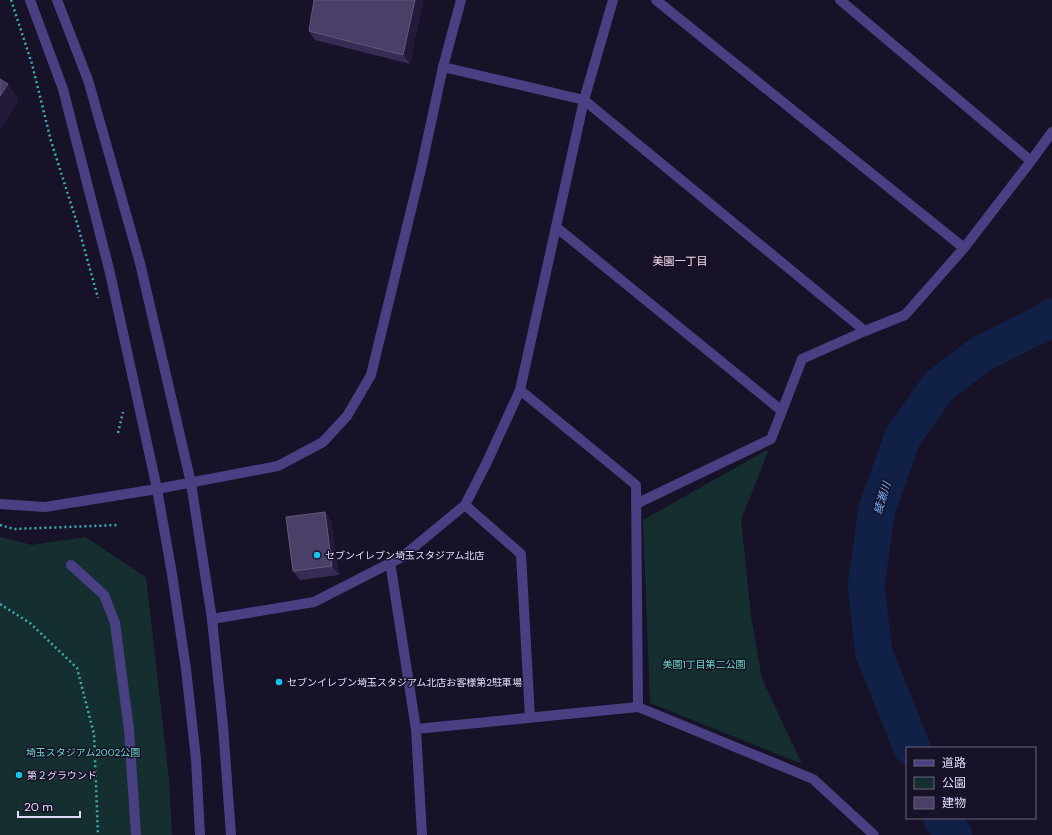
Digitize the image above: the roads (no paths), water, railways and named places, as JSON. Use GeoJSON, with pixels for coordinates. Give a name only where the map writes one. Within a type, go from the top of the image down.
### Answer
{"type":"FeatureCollection","features":[{"type":"Feature","properties":{"kind":"street"},"geometry":{"type":"LineString","coordinates":[[30,0],[65,97],[110,273],[157,489],[172,574],[186,668],[196,758],[200,835]]}},
{"type":"Feature","properties":{"kind":"street"},"geometry":{"type":"LineString","coordinates":[[57,0],[88,80],[138,255],[191,483],[212,619],[223,726],[231,835]]}},
{"type":"Feature","properties":{"kind":"street"},"geometry":{"type":"LineString","coordinates":[[0,504],[45,507],[157,489],[278,466],[323,442],[347,416],[371,376],[421,169],[443,67],[461,0]]}},
{"type":"Feature","properties":{"kind":"street"},"geometry":{"type":"LineString","coordinates":[[212,619],[314,602],[402,557],[465,504],[488,462],[520,390],[584,100],[613,0]]}},
{"type":"Feature","properties":{"kind":"street"},"geometry":{"type":"LineString","coordinates":[[656,0],[964,248]]}},
{"type":"Feature","properties":{"kind":"street"},"geometry":{"type":"LineString","coordinates":[[840,0],[1031,161]]}},
{"type":"Feature","properties":{"kind":"street"},"geometry":{"type":"LineString","coordinates":[[443,67],[584,100],[864,331]]}},
{"type":"Feature","properties":{"kind":"street"},"geometry":{"type":"LineString","coordinates":[[636,504],[771,439],[802,358],[905,315],[964,248],[1052,132]]}},
{"type":"Feature","properties":{"kind":"street"},"geometry":{"type":"LineString","coordinates":[[556,227],[782,411]]}},
{"type":"Feature","properties":{"kind":"street"},"geometry":{"type":"LineString","coordinates":[[520,390],[636,485],[638,707]]}},
{"type":"Feature","properties":{"kind":"street"},"geometry":{"type":"LineString","coordinates":[[465,504],[521,554],[530,718]]}},
{"type":"Feature","properties":{"kind":"street"},"geometry":{"type":"LineString","coordinates":[[390,562],[416,729],[422,835]]}},
{"type":"Feature","properties":{"kind":"street"},"geometry":{"type":"LineString","coordinates":[[71,565],[104,595],[115,623],[129,730],[136,835]]}},
{"type":"Feature","properties":{"kind":"street"},"geometry":{"type":"LineString","coordinates":[[416,729],[638,707],[813,779],[874,835]]}},
{"type":"Feature","properties":{"kind":"waterway","name":"綾瀬川"},"geometry":{"type":"LineString","coordinates":[[912,747],[874,653],[866,586],[877,509],[903,436],[939,386],[981,354],[1052,317]]}},
{"type":"Feature","properties":{"kind":"waterway","name":"綾瀬川"},"geometry":{"type":"LineString","coordinates":[[943,819],[954,835]]}},
{"type":"Feature","properties":{"kind":"place","name":"セブンイレブン埼玉スタジアム北店"},"geometry":{"type":"Point","coordinates":[317,555]}},
{"type":"Feature","properties":{"kind":"place","name":"セブンイレブン埼玉スタジアム北店お客様第2駐車場"},"geometry":{"type":"Point","coordinates":[279,682]}},
{"type":"Feature","properties":{"kind":"place","name":"第２グラウンド"},"geometry":{"type":"Point","coordinates":[19,775]}},
{"type":"Feature","properties":{"kind":"district","name":"美園一丁目"},"geometry":{"type":"Point","coordinates":[680,261]}},
{"type":"Feature","properties":{"kind":"park label","name":"美園1丁目第二公園"},"geometry":{"type":"Point","coordinates":[704,664]}},
{"type":"Feature","properties":{"kind":"park label","name":"埼玉スタジアム2002公園"},"geometry":{"type":"Point","coordinates":[83,752]}}]}
